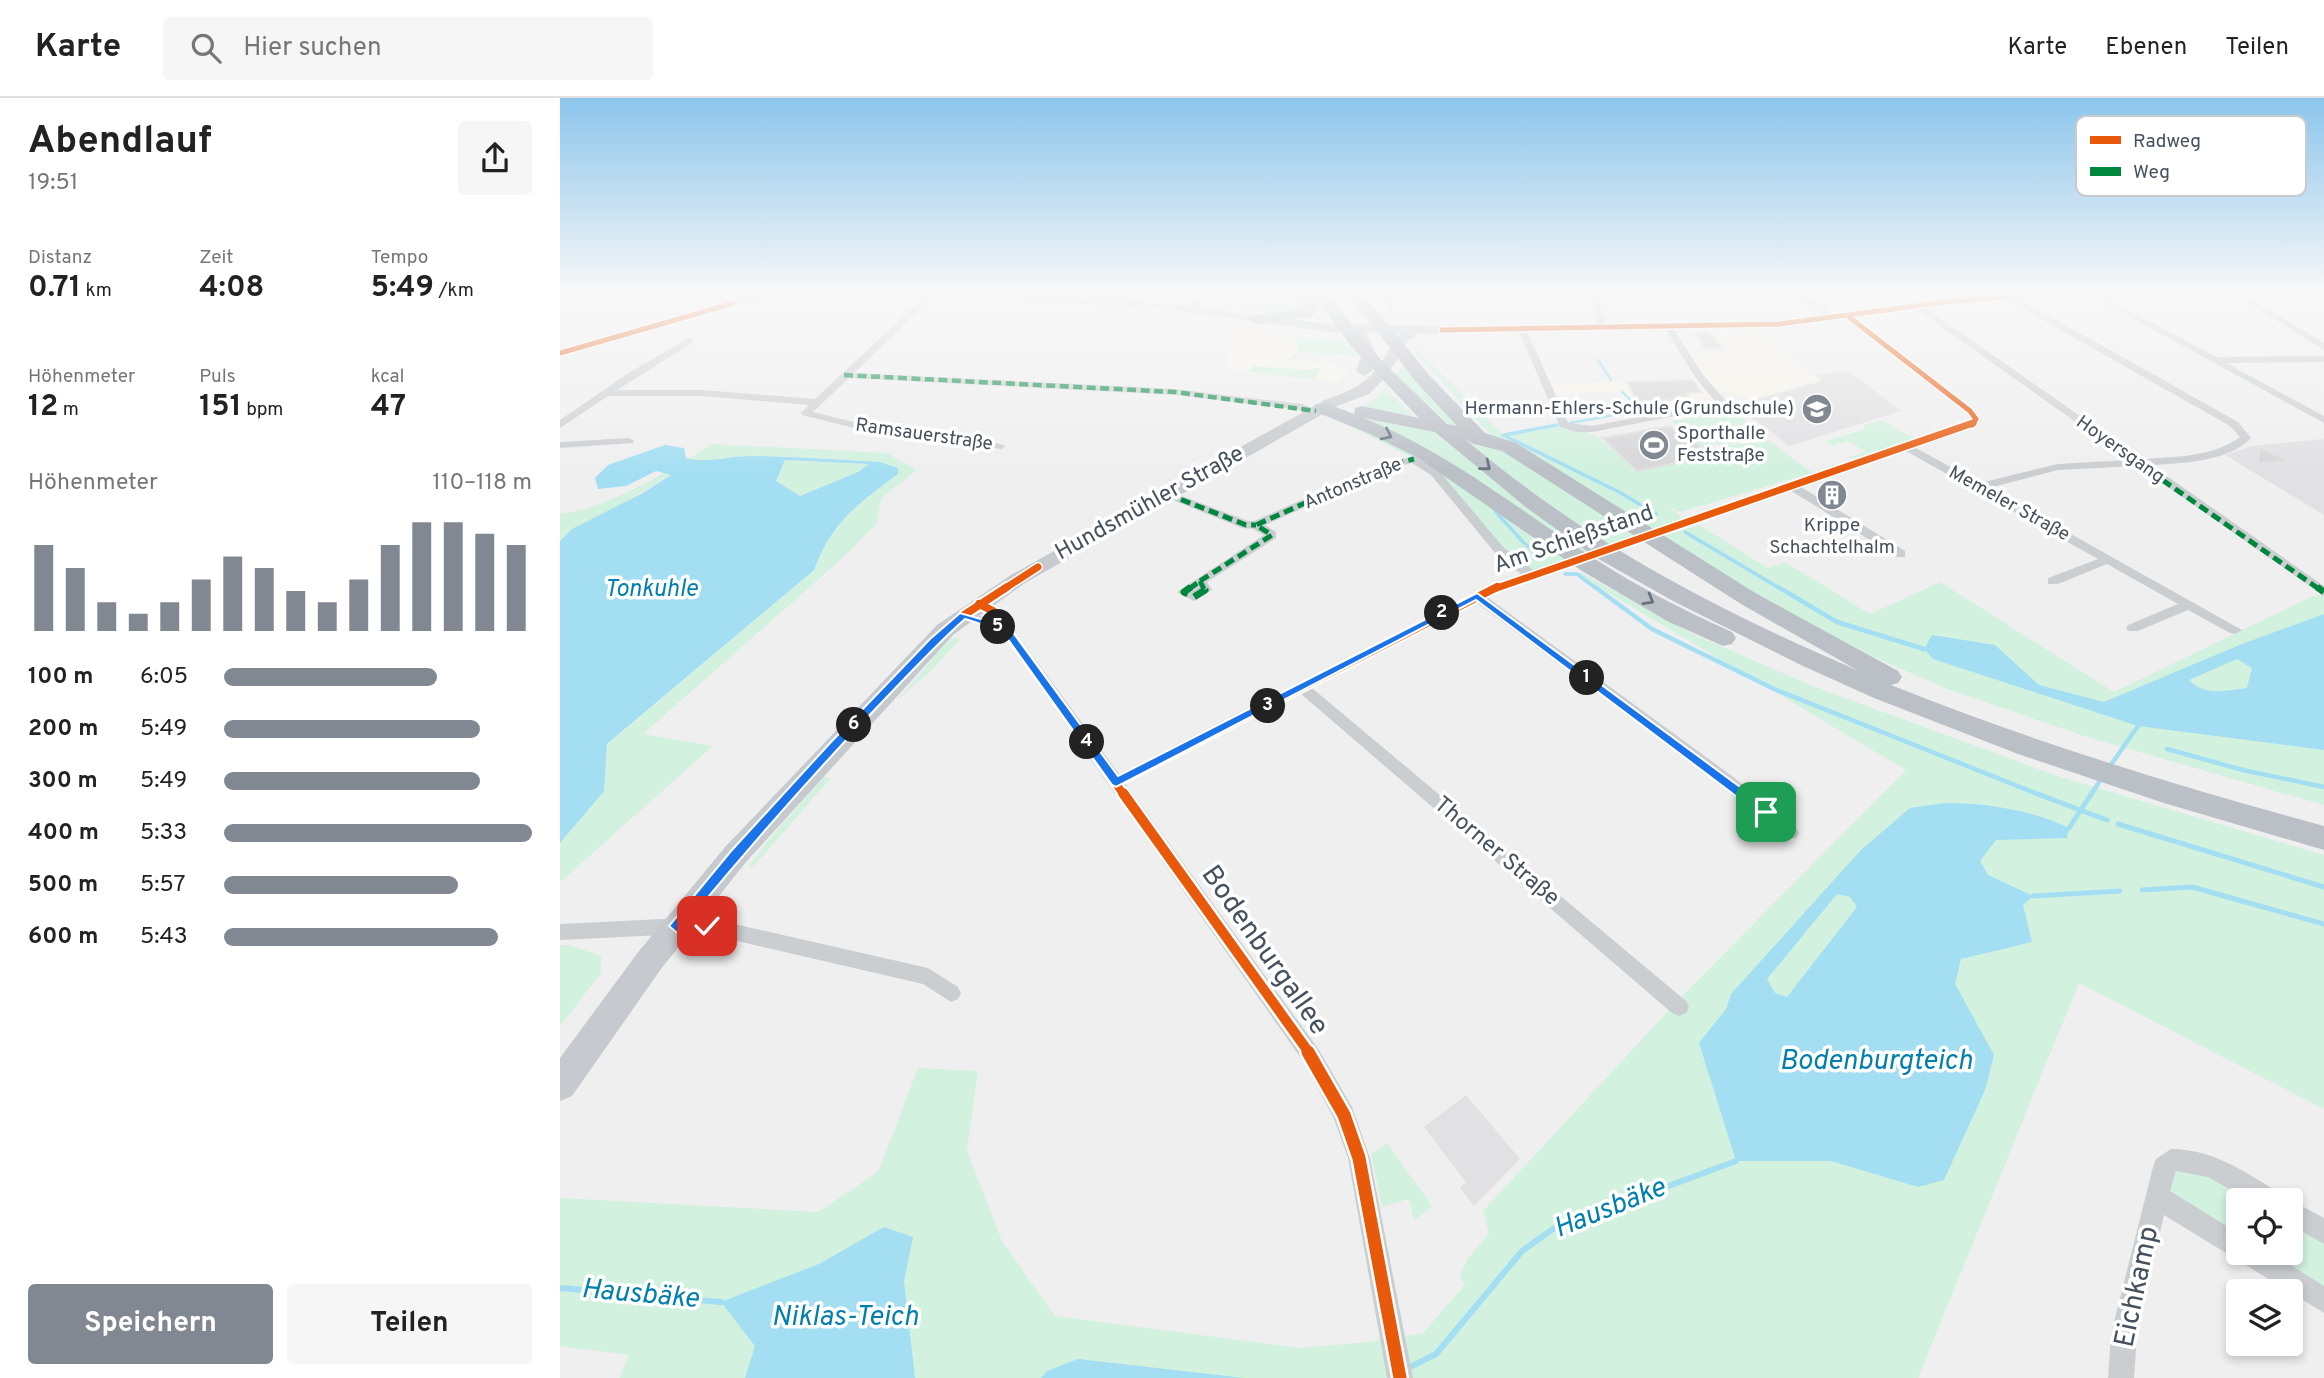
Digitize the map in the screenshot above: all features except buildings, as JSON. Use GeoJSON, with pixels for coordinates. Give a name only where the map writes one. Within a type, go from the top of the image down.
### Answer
{"type":"FeatureCollection","features":[{"type":"Feature","properties":{"kind":"highway"},"geometry":{"type":"LineString","coordinates":[[1367,354],[1419,408],[1517,491],[1583,540],[1624,556],[1891,679],[2081,758]]}},
{"type":"Feature","properties":{"kind":"highway"},"geometry":{"type":"LineString","coordinates":[[1403,354],[1423,379],[1490,448],[1624,556],[1691,601],[1879,691],[2008,741]]}},
{"type":"Feature","properties":{"kind":"highway"},"geometry":{"type":"LineString","coordinates":[[1363,391],[1369,404],[1408,421]]}},
{"type":"Feature","properties":{"kind":"highway"},"geometry":{"type":"LineString","coordinates":[[1318,407],[1348,409],[1471,434],[1509,447],[1749,599],[1891,679]]}},
{"type":"Feature","properties":{"kind":"highway"},"geometry":{"type":"LineString","coordinates":[[1318,407],[1377,430],[1425,454],[1590,566],[1676,616],[1763,657],[1939,725],[2081,758],[2324,838]]}},
{"type":"Feature","properties":{"kind":"highway"},"geometry":{"type":"LineString","coordinates":[[2134,775],[2324,820]]}},
{"type":"Feature","properties":{"kind":"main road","name":"Hundsmühler Straße"},"geometry":{"type":"LineString","coordinates":[[560,1085],[676,926],[736,854],[910,666],[972,610],[1018,579],[1353,385],[1367,365],[1367,354]]}},
{"type":"Feature","properties":{"kind":"main road"},"geometry":{"type":"LineString","coordinates":[[1386,354],[1389,360]]}},
{"type":"Feature","properties":{"kind":"main road","name":"Hundsmühler Straße"},"geometry":{"type":"LineString","coordinates":[[1318,407],[1363,391],[1381,374],[1393,354]]}},
{"type":"Feature","properties":{"kind":"street"},"geometry":{"type":"LineString","coordinates":[[560,425],[668,354]]}},
{"type":"Feature","properties":{"kind":"street"},"geometry":{"type":"LineString","coordinates":[[605,393],[702,393],[815,402],[867,354]]}},
{"type":"Feature","properties":{"kind":"street"},"geometry":{"type":"LineString","coordinates":[[1533,354],[1564,425],[1588,430],[1723,404],[1700,378],[1685,354]]}},
{"type":"Feature","properties":{"kind":"street","name":"Am Schießstand"},"geometry":{"type":"LineString","coordinates":[[1116,782],[1477,596],[1530,574],[1910,449],[1972,425],[1976,419],[1970,411],[1892,354]]}},
{"type":"Feature","properties":{"kind":"street","name":"Hoyersgang"},"geometry":{"type":"LineString","coordinates":[[1985,354],[2324,592]]}},
{"type":"Feature","properties":{"kind":"street"},"geometry":{"type":"LineString","coordinates":[[1980,487],[2043,470],[2138,463],[2218,453],[2236,447],[2246,438],[2234,424],[2109,354]]}},
{"type":"Feature","properties":{"kind":"street"},"geometry":{"type":"LineString","coordinates":[[2202,354],[2324,420]]}},
{"type":"Feature","properties":{"kind":"street"},"geometry":{"type":"LineString","coordinates":[[2214,360],[2324,359]]}},
{"type":"Feature","properties":{"kind":"street"},"geometry":{"type":"LineString","coordinates":[[844,375],[1172,392],[1318,407]]}},
{"type":"Feature","properties":{"kind":"street","name":"Ramsauerstraße"},"geometry":{"type":"LineString","coordinates":[[815,402],[806,413],[874,430],[979,439],[981,443],[1002,446]]}},
{"type":"Feature","properties":{"kind":"street"},"geometry":{"type":"LineString","coordinates":[[560,444],[623,443]]}},
{"type":"Feature","properties":{"kind":"street","name":"Memeler Straße"},"geometry":{"type":"LineString","coordinates":[[1910,449],[2235,631]]}},
{"type":"Feature","properties":{"kind":"street","name":"Antonstraße"},"geometry":{"type":"LineString","coordinates":[[1256,525],[1390,465],[1414,459],[1435,473],[1500,551],[1530,574]]}},
{"type":"Feature","properties":{"kind":"street"},"geometry":{"type":"LineString","coordinates":[[1793,487],[1901,554]]}},
{"type":"Feature","properties":{"kind":"street"},"geometry":{"type":"LineString","coordinates":[[1167,494],[1246,525],[1256,525],[1272,535],[1200,581]]}},
{"type":"Feature","properties":{"kind":"street","name":"Memeler Straße"},"geometry":{"type":"LineString","coordinates":[[2053,581],[2109,559]]}},
{"type":"Feature","properties":{"kind":"street"},"geometry":{"type":"LineString","coordinates":[[1477,596],[1726,780],[1790,833]]}},
{"type":"Feature","properties":{"kind":"street"},"geometry":{"type":"LineString","coordinates":[[2133,628],[2188,604]]}},
{"type":"Feature","properties":{"kind":"street","name":"Bodenburgallee"},"geometry":{"type":"LineString","coordinates":[[972,610],[1006,629],[1312,1057],[1343,1115],[1362,1170],[1400,1378]]}},
{"type":"Feature","properties":{"kind":"street","name":"Thorner Straße"},"geometry":{"type":"LineString","coordinates":[[1303,688],[1679,1007]]}},
{"type":"Feature","properties":{"kind":"street"},"geometry":{"type":"LineString","coordinates":[[560,932],[707,926],[928,977],[951,993]]}},
{"type":"Feature","properties":{"kind":"street","name":"Eichkamp"},"geometry":{"type":"LineString","coordinates":[[2121,1378],[2124,1334],[2164,1167],[2171,1160],[2186,1159],[2208,1164],[2249,1188]]}},
{"type":"Feature","properties":{"kind":"street","name":"Eichkamp"},"geometry":{"type":"LineString","coordinates":[[2158,1197],[2226,1240]]}},
{"type":"Feature","properties":{"kind":"street"},"geometry":{"type":"LineString","coordinates":[[2303,1219],[2324,1232]]}},
{"type":"Feature","properties":{"kind":"street"},"geometry":{"type":"LineString","coordinates":[[2267,1265],[2324,1300]]}},
{"type":"Feature","properties":{"kind":"shaded area"},"geometry":{"type":"Polygon","coordinates":[[[1227,354],[1296,354],[1292,361],[1352,366],[1339,383],[1224,369],[1229,363],[1227,354]]]}},
{"type":"Feature","properties":{"kind":"shaded area"},"geometry":{"type":"Polygon","coordinates":[[[1787,354],[1809,375],[1815,374],[1821,380],[1746,401],[1737,395],[1709,388],[1716,398],[1637,411],[1618,392],[1551,395],[1546,384],[1699,378],[1683,355],[1787,354]]]}},
{"type":"Feature","properties":{"kind":"shaded area","name":"Hermann-Ehlers-Schule (Grundschule)"},"geometry":{"type":"Polygon","coordinates":[[[1849,371],[1901,411],[1789,446],[1732,406],[1822,381],[1815,375],[1849,371]]]}},
{"type":"Feature","properties":{"kind":"shaded area"},"geometry":{"type":"Polygon","coordinates":[[[2324,439],[2324,515],[2225,455],[2252,446],[2324,439]]]}},
{"type":"Feature","properties":{"kind":"shaded area"},"geometry":{"type":"Polygon","coordinates":[[[1466,1095],[1520,1159],[1474,1206],[1460,1188],[1466,1182],[1424,1127],[1466,1095]]]}},
{"type":"Feature","properties":{"kind":"green space"},"geometry":{"type":"Polygon","coordinates":[[[1297,354],[1292,361],[1288,361],[1290,363],[1284,362],[1297,354]]]}},
{"type":"Feature","properties":{"kind":"green space"},"geometry":{"type":"Polygon","coordinates":[[[1323,354],[1355,354],[1356,356],[1323,354]]]}},
{"type":"Feature","properties":{"kind":"green space"},"geometry":{"type":"Polygon","coordinates":[[[1416,354],[1422,354],[1503,435],[1547,428],[1577,428],[1603,441],[1637,471],[1727,453],[1722,446],[1770,441],[1812,473],[1680,512],[1669,507],[1685,521],[1530,574],[1500,551],[1426,465],[1338,420],[1373,401],[1385,388],[1415,418],[1449,424],[1395,375],[1402,366],[1457,426],[1492,436],[1416,354]]]}},
{"type":"Feature","properties":{"kind":"green space"},"geometry":{"type":"Polygon","coordinates":[[[1253,366],[1306,370],[1327,367],[1321,368],[1315,380],[1248,372],[1253,366]]]}},
{"type":"Feature","properties":{"kind":"green space"},"geometry":{"type":"Polygon","coordinates":[[[1729,410],[1754,426],[1767,439],[1721,445],[1714,443],[1707,451],[1672,421],[1729,410]]]}},
{"type":"Feature","properties":{"kind":"green space"},"geometry":{"type":"Polygon","coordinates":[[[1881,420],[1915,439],[1852,459],[1849,458],[1866,451],[1848,441],[1832,446],[1825,441],[1865,429],[1864,425],[1881,420]]]}},
{"type":"Feature","properties":{"kind":"green space"},"geometry":{"type":"Polygon","coordinates":[[[712,444],[887,453],[916,470],[881,499],[876,524],[848,553],[643,734],[713,746],[560,882],[560,843],[604,791],[607,745],[814,570],[838,526],[859,505],[898,474],[898,468],[880,462],[764,456],[688,459],[712,444]]]}},
{"type":"Feature","properties":{"kind":"green space"},"geometry":{"type":"Polygon","coordinates":[[[784,460],[870,464],[858,472],[800,496],[776,481],[784,460]]]}},
{"type":"Feature","properties":{"kind":"green space"},"geometry":{"type":"Polygon","coordinates":[[[664,473],[672,474],[560,541],[560,513],[599,504],[664,473]]]}},
{"type":"Feature","properties":{"kind":"green space"},"geometry":{"type":"Polygon","coordinates":[[[1699,525],[1768,568],[1785,562],[1870,614],[1940,582],[2114,692],[2313,596],[2324,595],[2324,805],[2087,737],[1950,690],[1869,655],[1772,605],[1661,537],[1699,525]]]}},
{"type":"Feature","properties":{"kind":"green space"},"geometry":{"type":"Polygon","coordinates":[[[1582,573],[1693,634],[1810,685],[2060,777],[2324,855],[2324,1109],[2079,983],[1918,1378],[619,1378],[629,1355],[560,1346],[560,1198],[818,1212],[878,1172],[918,1068],[978,1071],[967,1150],[1002,1241],[1055,1316],[1300,1348],[1422,1334],[1465,1285],[1460,1276],[1468,1258],[1489,1234],[1483,1211],[1683,995],[1906,770],[1577,574],[1582,573]]]}},
{"type":"Feature","properties":{"kind":"green space"},"geometry":{"type":"Polygon","coordinates":[[[951,638],[960,639],[931,671],[896,701],[932,657],[951,638]]]}},
{"type":"Feature","properties":{"kind":"green space"},"geometry":{"type":"Polygon","coordinates":[[[824,777],[831,778],[753,867],[749,866],[771,837],[824,777]]]}},
{"type":"Feature","properties":{"kind":"green space"},"geometry":{"type":"Polygon","coordinates":[[[560,945],[569,945],[601,956],[601,973],[560,1026],[560,945]]]}},
{"type":"Feature","properties":{"kind":"green space"},"geometry":{"type":"Polygon","coordinates":[[[1387,1143],[1432,1206],[1414,1220],[1409,1199],[1382,1207],[1371,1154],[1387,1143]]]}},
{"type":"Feature","properties":{"kind":"green space"},"geometry":{"type":"Polygon","coordinates":[[[2208,1164],[2249,1188],[2226,1188],[2226,1240],[2158,1197],[2164,1167],[2208,1164]]]}},
{"type":"Feature","properties":{"kind":"green space"},"geometry":{"type":"Polygon","coordinates":[[[2303,1219],[2324,1232],[2324,1300],[2303,1287],[2303,1279],[2290,1279],[2267,1265],[2303,1265],[2303,1219]]]}},
{"type":"Feature","properties":{"kind":"water","name":"Tonkuhle"},"geometry":{"type":"Polygon","coordinates":[[[665,445],[684,448],[686,458],[693,460],[766,456],[880,462],[898,468],[898,474],[859,505],[838,526],[814,570],[607,744],[604,791],[560,843],[560,541],[572,529],[641,494],[671,475],[656,471],[626,486],[598,489],[595,478],[608,465],[665,445]],[[785,460],[776,481],[800,496],[858,472],[869,464],[785,460]]]}},
{"type":"Feature","properties":{"kind":"water"},"geometry":{"type":"Polygon","coordinates":[[[2324,614],[2324,750],[2138,726],[1933,659],[1924,649],[1932,635],[1995,645],[2039,685],[2104,702],[2242,644],[2324,614]],[[2237,659],[2189,680],[2208,691],[2247,688],[2252,668],[2237,659]]]}},
{"type":"Feature","properties":{"kind":"water","name":"Bodenburgteich"},"geometry":{"type":"Polygon","coordinates":[[[1945,803],[1993,806],[2040,816],[2069,828],[2067,838],[1996,840],[1980,861],[1988,875],[2033,896],[2023,905],[2032,942],[1961,959],[1955,984],[1994,1055],[1985,1090],[1944,1180],[1918,1187],[1831,1161],[1736,1161],[1699,1043],[1726,1009],[1731,994],[1861,850],[1910,808],[1945,803]],[[1837,894],[1767,979],[1775,993],[1787,997],[1857,907],[1850,897],[1837,894]]]}},
{"type":"Feature","properties":{"kind":"water","name":"Niklas-Teich"},"geometry":{"type":"Polygon","coordinates":[[[884,1227],[913,1237],[904,1281],[915,1378],[745,1378],[755,1346],[721,1302],[819,1264],[884,1227]]]}},
{"type":"Feature","properties":{"kind":"water"},"geometry":{"type":"Polygon","coordinates":[[[1078,1359],[1244,1378],[1041,1378],[1047,1371],[1078,1359]]]}},
{"type":"Feature","properties":{"kind":"waterway"},"geometry":{"type":"LineString","coordinates":[[1598,360],[1611,380]]}},
{"type":"Feature","properties":{"kind":"waterway"},"geometry":{"type":"LineString","coordinates":[[1570,423],[1641,410],[1622,392]]}},
{"type":"Feature","properties":{"kind":"waterway"},"geometry":{"type":"LineString","coordinates":[[1504,435],[1557,425]]}},
{"type":"Feature","properties":{"kind":"waterway"},"geometry":{"type":"LineString","coordinates":[[1503,435],[1619,492],[1656,514]]}},
{"type":"Feature","properties":{"kind":"waterway"},"geometry":{"type":"LineString","coordinates":[[1495,511],[1523,542],[1542,558]]}},
{"type":"Feature","properties":{"kind":"waterway"},"geometry":{"type":"LineString","coordinates":[[1685,532],[1781,589]]}},
{"type":"Feature","properties":{"kind":"waterway"},"geometry":{"type":"LineString","coordinates":[[1565,574],[1577,574],[1597,589]]}},
{"type":"Feature","properties":{"kind":"waterway"},"geometry":{"type":"LineString","coordinates":[[1595,587],[1652,629],[1774,689],[2040,795]]}},
{"type":"Feature","properties":{"kind":"waterway"},"geometry":{"type":"LineString","coordinates":[[1778,587],[1837,622],[1924,649]]}},
{"type":"Feature","properties":{"kind":"waterway","name":"Hausbäke"},"geometry":{"type":"LineString","coordinates":[[2110,766],[2138,726]]}},
{"type":"Feature","properties":{"kind":"waterway"},"geometry":{"type":"LineString","coordinates":[[2167,749],[2243,770],[2324,787]]}},
{"type":"Feature","properties":{"kind":"waterway","name":"Hausbäke"},"geometry":{"type":"LineString","coordinates":[[2091,795],[2101,779]]}},
{"type":"Feature","properties":{"kind":"waterway"},"geometry":{"type":"LineString","coordinates":[[2035,793],[2081,810]]}},
{"type":"Feature","properties":{"kind":"waterway","name":"Hausbäke"},"geometry":{"type":"LineString","coordinates":[[2081,810],[2092,793]]}},
{"type":"Feature","properties":{"kind":"waterway","name":"Hausbäke"},"geometry":{"type":"LineString","coordinates":[[2069,828],[2081,810]]}},
{"type":"Feature","properties":{"kind":"waterway"},"geometry":{"type":"LineString","coordinates":[[2081,810],[2107,820]]}},
{"type":"Feature","properties":{"kind":"waterway"},"geometry":{"type":"LineString","coordinates":[[2118,824],[2324,887]]}},
{"type":"Feature","properties":{"kind":"waterway"},"geometry":{"type":"LineString","coordinates":[[2142,890],[2192,887],[2324,924]]}},
{"type":"Feature","properties":{"kind":"waterway"},"geometry":{"type":"LineString","coordinates":[[2033,896],[2120,891]]}},
{"type":"Feature","properties":{"kind":"waterway","name":"Hausbäke"},"geometry":{"type":"LineString","coordinates":[[1410,1367],[1436,1354],[1522,1251],[1553,1229],[1736,1161]]}},
{"type":"Feature","properties":{"kind":"waterway","name":"Hausbäke"},"geometry":{"type":"LineString","coordinates":[[560,1288],[721,1302]]}},
{"type":"Feature","properties":{"kind":"marked path"},"geometry":{"type":"LineString","coordinates":[[844,375],[1175,392],[1316,411]]}},
{"type":"Feature","properties":{"kind":"marked path"},"geometry":{"type":"LineString","coordinates":[[1200,581],[1205,590],[1194,597],[1184,592],[1195,585],[1206,577],[1251,550],[1272,535],[1256,525],[1390,465],[1414,459]]}},
{"type":"Feature","properties":{"kind":"marked path"},"geometry":{"type":"LineString","coordinates":[[2138,463],[2324,592]]}},
{"type":"Feature","properties":{"kind":"marked path"},"geometry":{"type":"LineString","coordinates":[[1167,494],[1246,525],[1256,525]]}},
{"type":"Feature","properties":{"kind":"cycle path"},"geometry":{"type":"LineString","coordinates":[[1117,782],[1503,584],[1972,425],[1976,419],[1970,411],[1896,354]]}},
{"type":"Feature","properties":{"kind":"cycle path"},"geometry":{"type":"LineString","coordinates":[[964,615],[1038,567]]}},
{"type":"Feature","properties":{"kind":"cycle path"},"geometry":{"type":"LineString","coordinates":[[979,604],[993,611],[1312,1057],[1344,1115],[1359,1158],[1400,1378]]}},
{"type":"Feature","properties":{"kind":"place","name":"Hermann-Ehlers-Schule (Grundschule)"},"geometry":{"type":"Point","coordinates":[1817,409]}},
{"type":"Feature","properties":{"kind":"place","name":"Sporthalle Feststraße"},"geometry":{"type":"Point","coordinates":[1654,445]}},
{"type":"Feature","properties":{"kind":"place","name":"Krippe Schachtelhalm"},"geometry":{"type":"Point","coordinates":[1832,495]}},
{"type":"Feature","properties":{"kind":"route"},"geometry":{"type":"LineString","coordinates":[[707,926],[676,926],[736,854],[835,745],[934,641],[964,615],[1006,629],[1116,782],[1477,596],[1766,812]]}}]}
